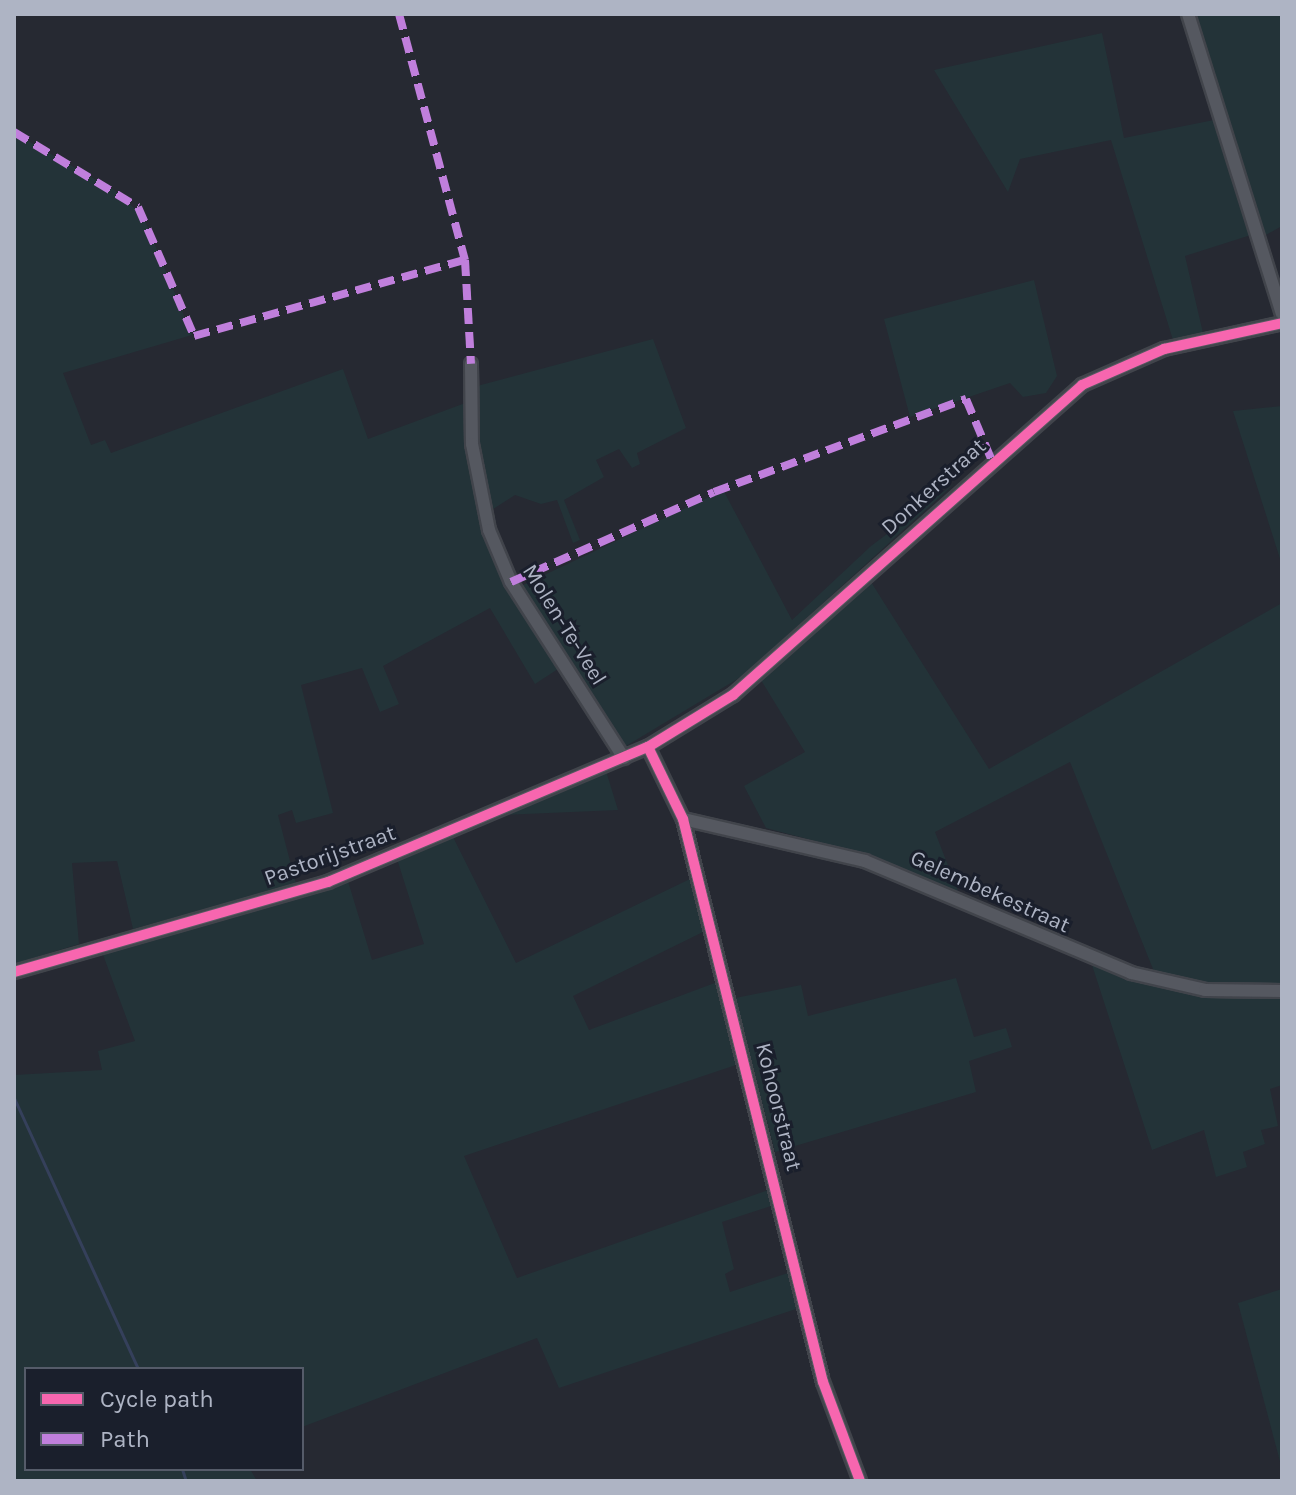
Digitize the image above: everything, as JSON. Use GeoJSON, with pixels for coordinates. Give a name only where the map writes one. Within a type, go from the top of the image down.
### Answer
{"type":"FeatureCollection","features":[{"type":"Feature","properties":{"kind":"street"},"geometry":{"type":"LineString","coordinates":[[1188,14],[1282,314]]}},
{"type":"Feature","properties":{"kind":"street","name":"Donkerstraat"},"geometry":{"type":"LineString","coordinates":[[648,747],[733,695],[1082,385],[1164,349],[1282,323]]}},
{"type":"Feature","properties":{"kind":"street","name":"Molen-Te-Veel"},"geometry":{"type":"LineString","coordinates":[[471,364],[472,444],[489,530],[511,582],[624,758]]}},
{"type":"Feature","properties":{"kind":"street","name":"Pastorijstraat"},"geometry":{"type":"LineString","coordinates":[[14,972],[328,882],[648,747]]}},
{"type":"Feature","properties":{"kind":"street","name":"Kohoorstraat"},"geometry":{"type":"LineString","coordinates":[[648,747],[683,819],[820,1370],[860,1481]]}},
{"type":"Feature","properties":{"kind":"street","name":"Gelembekestraat"},"geometry":{"type":"LineString","coordinates":[[683,819],[865,861],[1143,977],[1205,990],[1282,991]]}},
{"type":"Feature","properties":{"kind":"shaded area"},"geometry":{"type":"Polygon","coordinates":[[[1191,14],[1282,14],[1282,226],[1264,236],[1191,14]]]}},
{"type":"Feature","properties":{"kind":"shaded area"},"geometry":{"type":"Polygon","coordinates":[[[1102,33],[1124,138],[1219,119],[1254,234],[1185,256],[1203,333],[1173,340],[1111,140],[1020,159],[1008,192],[934,70],[1102,33]]]}},
{"type":"Feature","properties":{"kind":"shaded area"},"geometry":{"type":"Polygon","coordinates":[[[14,133],[114,190],[143,216],[192,335],[63,373],[91,445],[105,440],[111,453],[343,369],[368,439],[468,402],[472,478],[489,546],[561,667],[535,684],[490,608],[383,666],[399,704],[380,712],[362,668],[301,685],[333,813],[296,823],[292,810],[278,815],[296,884],[133,929],[117,861],[72,863],[79,944],[14,964],[14,133]]]}},
{"type":"Feature","properties":{"kind":"shaded area"},"geometry":{"type":"Polygon","coordinates":[[[1034,280],[1057,376],[1046,393],[1023,397],[1010,383],[910,417],[884,319],[1034,280]]]}},
{"type":"Feature","properties":{"kind":"shaded area"},"geometry":{"type":"Polygon","coordinates":[[[653,339],[686,428],[637,453],[640,464],[632,468],[619,449],[596,460],[604,477],[564,500],[580,540],[573,543],[557,500],[541,504],[515,495],[490,511],[478,457],[477,386],[653,339]]]}},
{"type":"Feature","properties":{"kind":"shaded area"},"geometry":{"type":"Polygon","coordinates":[[[1282,406],[1282,565],[1233,411],[1282,406]]]}},
{"type":"Feature","properties":{"kind":"shaded area"},"geometry":{"type":"Polygon","coordinates":[[[955,483],[744,675],[626,746],[519,587],[711,496],[720,484],[792,620],[871,546],[955,483]]]}},
{"type":"Feature","properties":{"kind":"shaded area"},"geometry":{"type":"Polygon","coordinates":[[[871,582],[989,769],[1282,603],[1282,986],[1215,986],[1155,974],[1070,762],[935,832],[958,891],[864,854],[766,828],[744,786],[805,752],[761,680],[871,582]]]}},
{"type":"Feature","properties":{"kind":"shaded area"},"geometry":{"type":"Polygon","coordinates":[[[606,771],[618,810],[503,815],[606,771]]]}},
{"type":"Feature","properties":{"kind":"shaded area"},"geometry":{"type":"Polygon","coordinates":[[[453,837],[516,963],[690,879],[705,931],[573,996],[589,1030],[720,981],[742,1063],[464,1156],[517,1278],[771,1189],[774,1205],[722,1222],[734,1269],[725,1274],[730,1292],[788,1273],[799,1308],[559,1388],[537,1338],[304,1426],[304,1367],[24,1367],[24,1471],[251,1471],[257,1481],[14,1481],[14,1075],[102,1070],[98,1051],[135,1041],[102,952],[347,878],[372,960],[424,944],[397,859],[453,837]]]}},
{"type":"Feature","properties":{"kind":"shaded area"},"geometry":{"type":"Polygon","coordinates":[[[1092,965],[1183,993],[1280,997],[1282,1085],[1270,1089],[1278,1126],[1261,1130],[1265,1144],[1243,1152],[1247,1167],[1216,1177],[1204,1130],[1152,1150],[1092,965]]]}},
{"type":"Feature","properties":{"kind":"shaded area"},"geometry":{"type":"Polygon","coordinates":[[[956,978],[974,1037],[1006,1028],[1012,1047],[969,1061],[976,1092],[775,1152],[735,998],[801,985],[808,1016],[956,978]]]}},
{"type":"Feature","properties":{"kind":"shaded area"},"geometry":{"type":"Polygon","coordinates":[[[1282,1289],[1282,1469],[1238,1303],[1282,1289]]]}},
{"type":"Feature","properties":{"kind":"waterway"},"geometry":{"type":"LineString","coordinates":[[14,1098],[137,1367]]}},
{"type":"Feature","properties":{"kind":"waterway"},"geometry":{"type":"LineString","coordinates":[[183,1471],[186,1481]]}},
{"type":"Feature","properties":{"kind":"marked path"},"geometry":{"type":"LineString","coordinates":[[399,14],[465,260],[471,364]]}},
{"type":"Feature","properties":{"kind":"marked path"},"geometry":{"type":"LineString","coordinates":[[14,132],[138,207],[194,336],[465,260]]}},
{"type":"Feature","properties":{"kind":"marked path"},"geometry":{"type":"LineString","coordinates":[[511,582],[714,492],[966,399],[992,461]]}},
{"type":"Feature","properties":{"kind":"cycle path"},"geometry":{"type":"LineString","coordinates":[[14,972],[328,882],[648,747],[733,695],[1082,385],[1164,349],[1282,323]]}},
{"type":"Feature","properties":{"kind":"cycle path"},"geometry":{"type":"LineString","coordinates":[[648,747],[683,819],[823,1382],[860,1481]]}}]}
